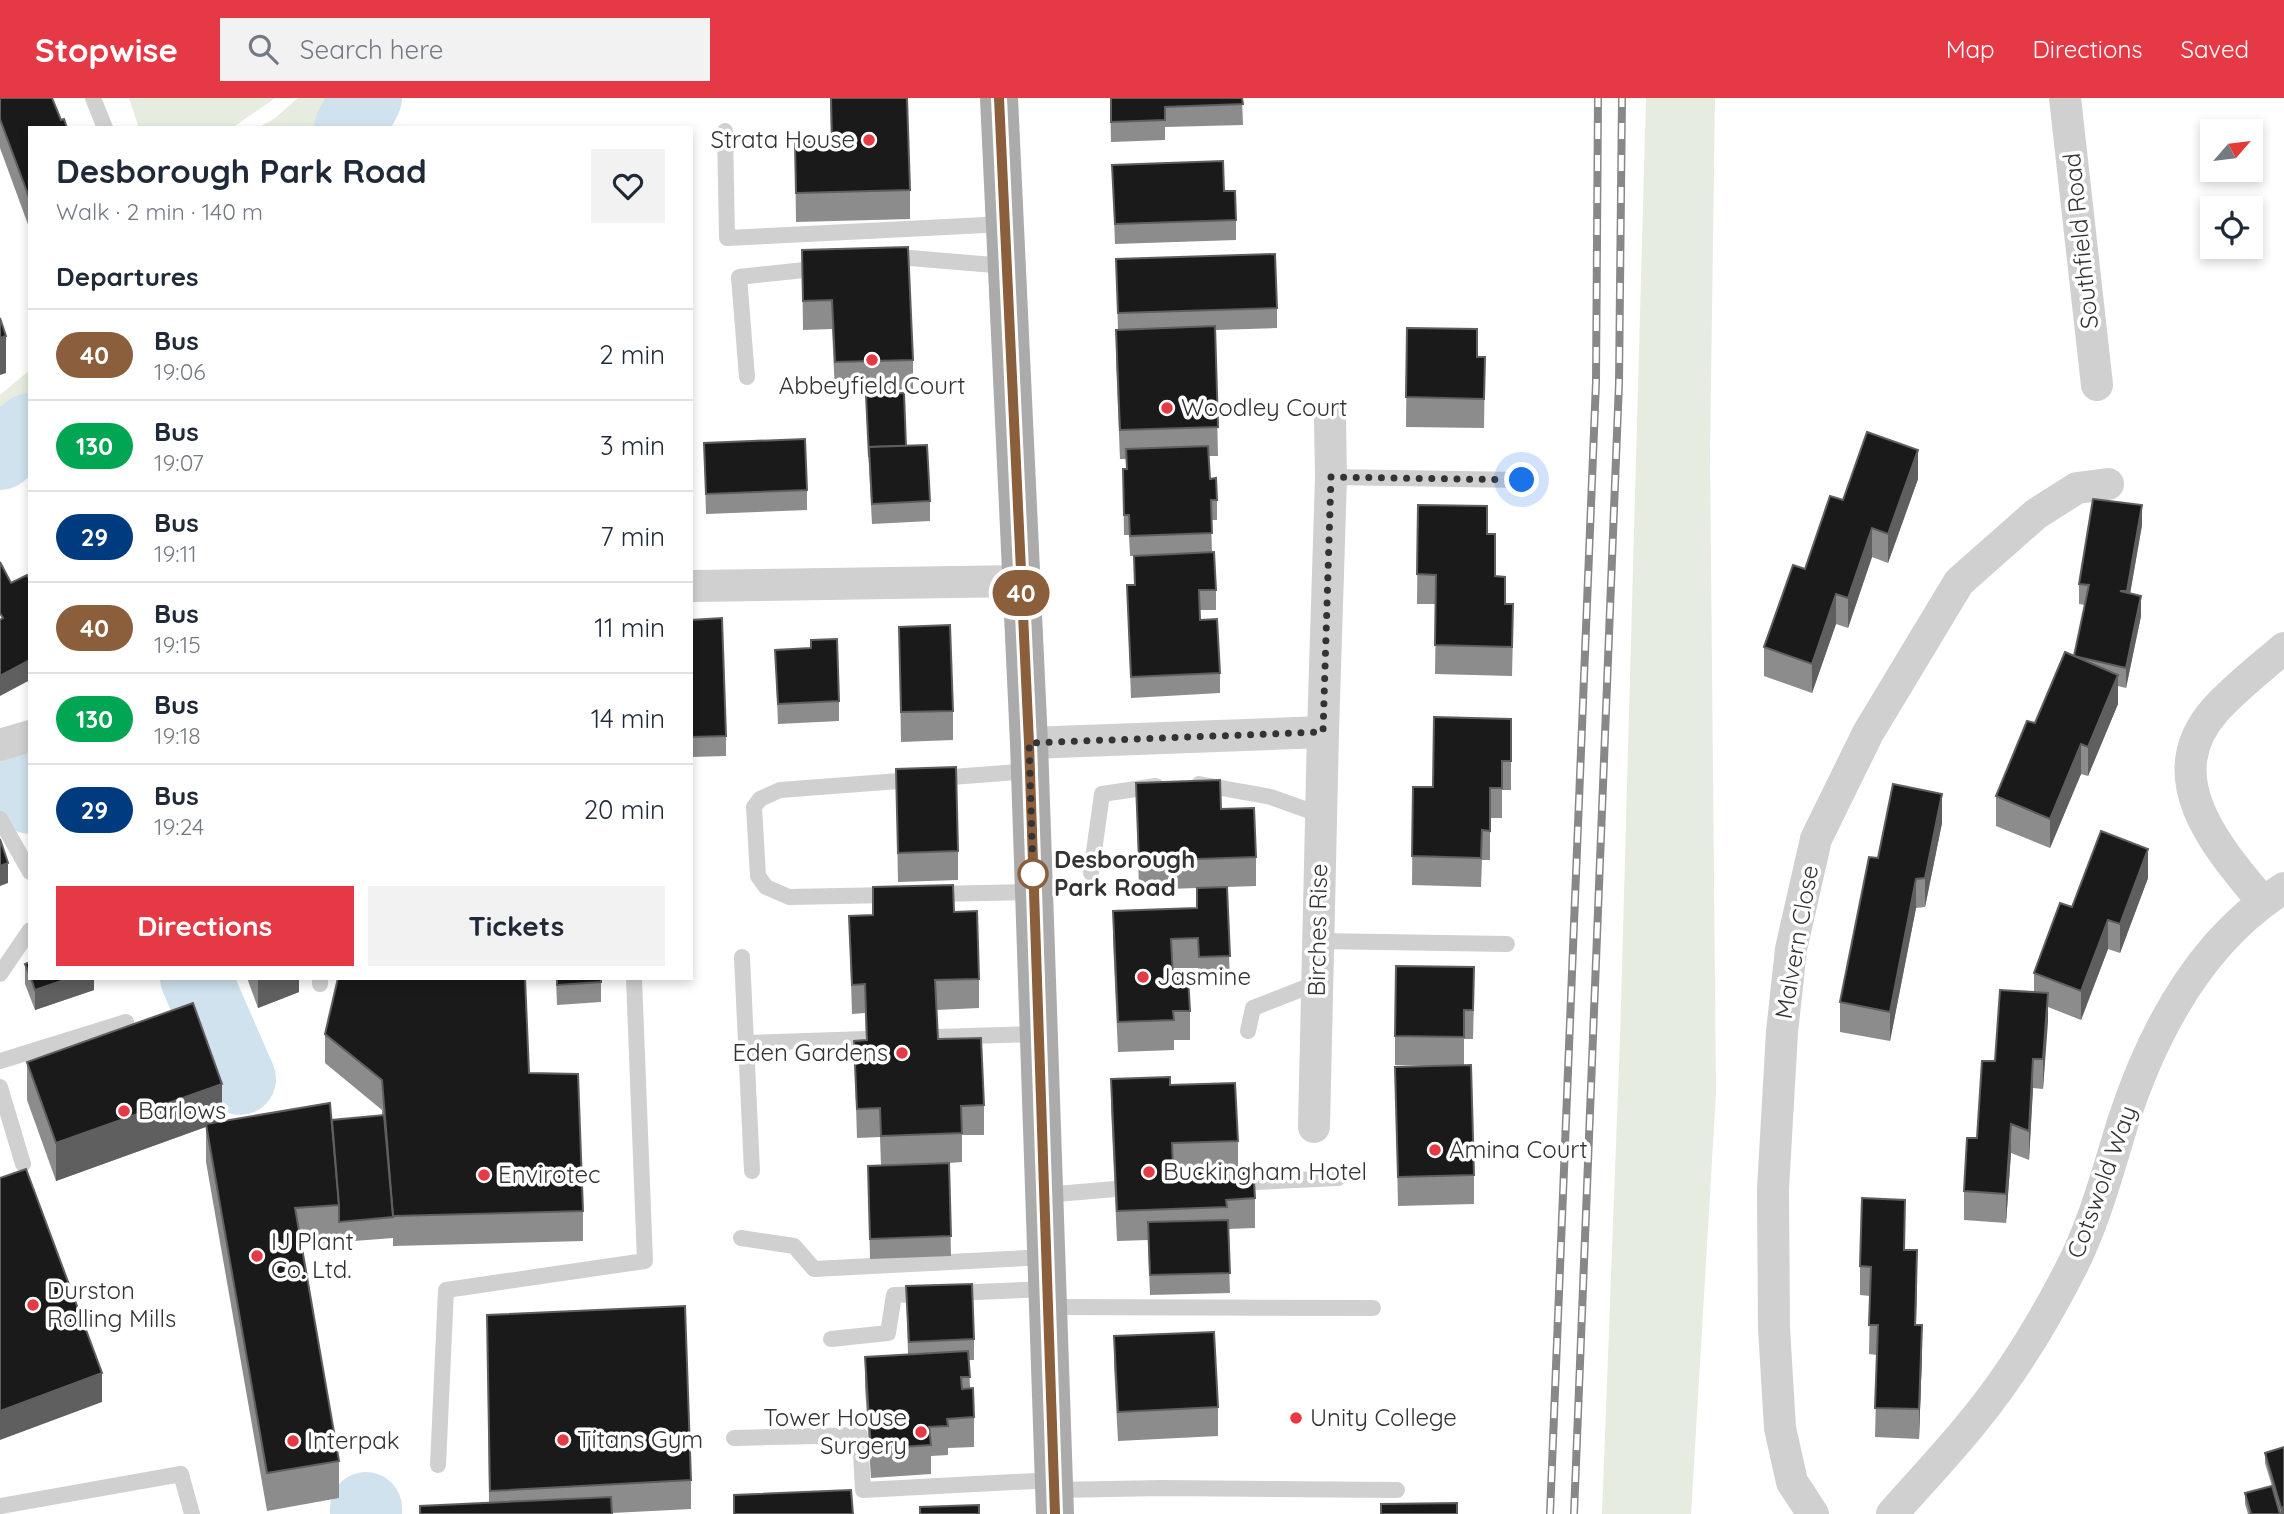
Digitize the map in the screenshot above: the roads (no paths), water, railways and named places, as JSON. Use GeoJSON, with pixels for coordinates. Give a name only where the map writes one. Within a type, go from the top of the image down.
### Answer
{"type":"FeatureCollection","features":[{"type":"Feature","properties":{"kind":"main road"},"geometry":{"type":"LineString","coordinates":[[999,98],[1030,757],[1054,1495]]}},
{"type":"Feature","properties":{"kind":"street","name":"Southfield Road"},"geometry":{"type":"LineString","coordinates":[[2065,98],[2097,385]]}},
{"type":"Feature","properties":{"kind":"street","name":"Birches Rise"},"geometry":{"type":"LineString","coordinates":[[1314,1127],[1331,477],[1330,420]]}},
{"type":"Feature","properties":{"kind":"street","name":"Malvern Close"},"geometry":{"type":"LineString","coordinates":[[1813,1514],[1792,1482],[1780,1427],[1774,1328],[1773,1189],[1782,1032],[1791,949],[1816,839],[1868,733],[1959,582],[2036,514],[2077,488],[2108,484]]}},
{"type":"Feature","properties":{"kind":"street"},"geometry":{"type":"LineString","coordinates":[[693,586],[1021,581]]}},
{"type":"Feature","properties":{"kind":"street"},"geometry":{"type":"LineString","coordinates":[[2273,894],[2224,856],[2198,811],[2188,769],[2197,735],[2214,711],[2284,648]]}},
{"type":"Feature","properties":{"kind":"street"},"geometry":{"type":"LineString","coordinates":[[1030,757],[1323,732]]}},
{"type":"Feature","properties":{"kind":"street"},"geometry":{"type":"LineString","coordinates":[[0,745],[28,737]]}},
{"type":"Feature","properties":{"kind":"street","name":"Cotswold Way"},"geometry":{"type":"LineString","coordinates":[[1892,1514],[1976,1418],[2030,1342],[2074,1262],[2095,1213],[2124,1118],[2145,1064],[2181,991],[2218,942],[2273,894]]}},
{"type":"Feature","properties":{"kind":"lane"},"geometry":{"type":"LineString","coordinates":[[93,98],[104,126]]}},
{"type":"Feature","properties":{"kind":"lane"},"geometry":{"type":"LineString","coordinates":[[725,131],[727,238],[1004,224]]}},
{"type":"Feature","properties":{"kind":"lane"},"geometry":{"type":"LineString","coordinates":[[871,262],[910,258],[1006,266]]}},
{"type":"Feature","properties":{"kind":"lane"},"geometry":{"type":"LineString","coordinates":[[747,377],[739,277],[844,265]]}},
{"type":"Feature","properties":{"kind":"lane"},"geometry":{"type":"LineString","coordinates":[[1331,477],[1522,480]]}},
{"type":"Feature","properties":{"kind":"lane"},"geometry":{"type":"LineString","coordinates":[[1030,757],[780,790],[760,799],[754,807],[758,876],[766,887],[789,897],[1034,892]]}},
{"type":"Feature","properties":{"kind":"lane"},"geometry":{"type":"LineString","coordinates":[[1091,873],[1102,794],[1182,783],[1270,797],[1321,815]]}},
{"type":"Feature","properties":{"kind":"lane"},"geometry":{"type":"LineString","coordinates":[[0,819],[28,868]]}},
{"type":"Feature","properties":{"kind":"lane"},"geometry":{"type":"LineString","coordinates":[[0,974],[28,933]]}},
{"type":"Feature","properties":{"kind":"lane"},"geometry":{"type":"LineString","coordinates":[[1319,941],[1507,944]]}},
{"type":"Feature","properties":{"kind":"lane"},"geometry":{"type":"LineString","coordinates":[[742,957],[752,1171]]}},
{"type":"Feature","properties":{"kind":"lane"},"geometry":{"type":"LineString","coordinates":[[438,1465],[446,1290],[645,1261],[634,980]]}},
{"type":"Feature","properties":{"kind":"lane"},"geometry":{"type":"LineString","coordinates":[[1248,1031],[1253,1007],[1317,984]]}},
{"type":"Feature","properties":{"kind":"lane"},"geometry":{"type":"LineString","coordinates":[[0,1061],[126,1022]]}},
{"type":"Feature","properties":{"kind":"lane"},"geometry":{"type":"LineString","coordinates":[[936,1038],[1039,1034]]}},
{"type":"Feature","properties":{"kind":"lane"},"geometry":{"type":"LineString","coordinates":[[747,1043],[866,1040]]}},
{"type":"Feature","properties":{"kind":"lane"},"geometry":{"type":"LineString","coordinates":[[0,1087],[23,1164]]}},
{"type":"Feature","properties":{"kind":"lane"},"geometry":{"type":"LineString","coordinates":[[1214,1184],[1338,1178]]}},
{"type":"Feature","properties":{"kind":"lane"},"geometry":{"type":"LineString","coordinates":[[1045,1195],[1115,1189]]}},
{"type":"Feature","properties":{"kind":"lane"},"geometry":{"type":"LineString","coordinates":[[741,1238],[794,1246],[814,1269],[1373,1308]]}},
{"type":"Feature","properties":{"kind":"lane"},"geometry":{"type":"LineString","coordinates":[[831,1339],[888,1333],[894,1295],[1048,1284]]}},
{"type":"Feature","properties":{"kind":"lane"},"geometry":{"type":"LineString","coordinates":[[734,1438],[860,1435],[863,1490],[1054,1495],[1164,1488],[1397,1490]]}},
{"type":"Feature","properties":{"kind":"lane"},"geometry":{"type":"LineString","coordinates":[[0,1506],[180,1474],[192,1514]]}},
{"type":"Feature","properties":{"kind":"waterway"},"geometry":{"type":"LineString","coordinates":[[351,126],[366,98]]}},
{"type":"Feature","properties":{"kind":"waterway"},"geometry":{"type":"LineString","coordinates":[[0,454],[28,431]]}},
{"type":"Feature","properties":{"kind":"waterway"},"geometry":{"type":"LineString","coordinates":[[0,773],[28,796]]}},
{"type":"Feature","properties":{"kind":"waterway"},"geometry":{"type":"LineString","coordinates":[[197,980],[240,1079]]}},
{"type":"Feature","properties":{"kind":"waterway"},"geometry":{"type":"LineString","coordinates":[[366,1508],[366,1514]]}},
{"type":"Feature","properties":{"kind":"railway"},"geometry":{"type":"LineString","coordinates":[[1550,1514],[1596,382],[1598,98]]}},
{"type":"Feature","properties":{"kind":"railway"},"geometry":{"type":"LineString","coordinates":[[1574,1514],[1619,383],[1622,98]]}},
{"type":"Feature","properties":{"kind":"place","name":"Strata House"},"geometry":{"type":"Point","coordinates":[869,140]}},
{"type":"Feature","properties":{"kind":"place","name":"Abbeyfield Court"},"geometry":{"type":"Point","coordinates":[872,360]}},
{"type":"Feature","properties":{"kind":"place","name":"Woodley Court"},"geometry":{"type":"Point","coordinates":[1167,408]}},
{"type":"Feature","properties":{"kind":"place","name":"Desborough Park Road"},"geometry":{"type":"Point","coordinates":[1033,874]}},
{"type":"Feature","properties":{"kind":"place","name":"Jasmine"},"geometry":{"type":"Point","coordinates":[1143,977]}},
{"type":"Feature","properties":{"kind":"place","name":"Eden Gardens"},"geometry":{"type":"Point","coordinates":[902,1053]}},
{"type":"Feature","properties":{"kind":"place","name":"Barlows"},"geometry":{"type":"Point","coordinates":[124,1111]}},
{"type":"Feature","properties":{"kind":"place","name":"Amina Court"},"geometry":{"type":"Point","coordinates":[1435,1150]}},
{"type":"Feature","properties":{"kind":"place","name":"Buckingham Hotel"},"geometry":{"type":"Point","coordinates":[1149,1172]}},
{"type":"Feature","properties":{"kind":"place","name":"Envirotec"},"geometry":{"type":"Point","coordinates":[484,1175]}},
{"type":"Feature","properties":{"kind":"place","name":"IJ Plant Co. Ltd."},"geometry":{"type":"Point","coordinates":[257,1256]}},
{"type":"Feature","properties":{"kind":"place","name":"Durston Rolling Mills"},"geometry":{"type":"Point","coordinates":[33,1305]}},
{"type":"Feature","properties":{"kind":"place","name":"Unity College"},"geometry":{"type":"Point","coordinates":[1296,1418]}},
{"type":"Feature","properties":{"kind":"place","name":"Tower House Surgery"},"geometry":{"type":"Point","coordinates":[921,1432]}},
{"type":"Feature","properties":{"kind":"place","name":"Titans Gym"},"geometry":{"type":"Point","coordinates":[563,1440]}},
{"type":"Feature","properties":{"kind":"place","name":"Interpak"},"geometry":{"type":"Point","coordinates":[293,1441]}}]}
